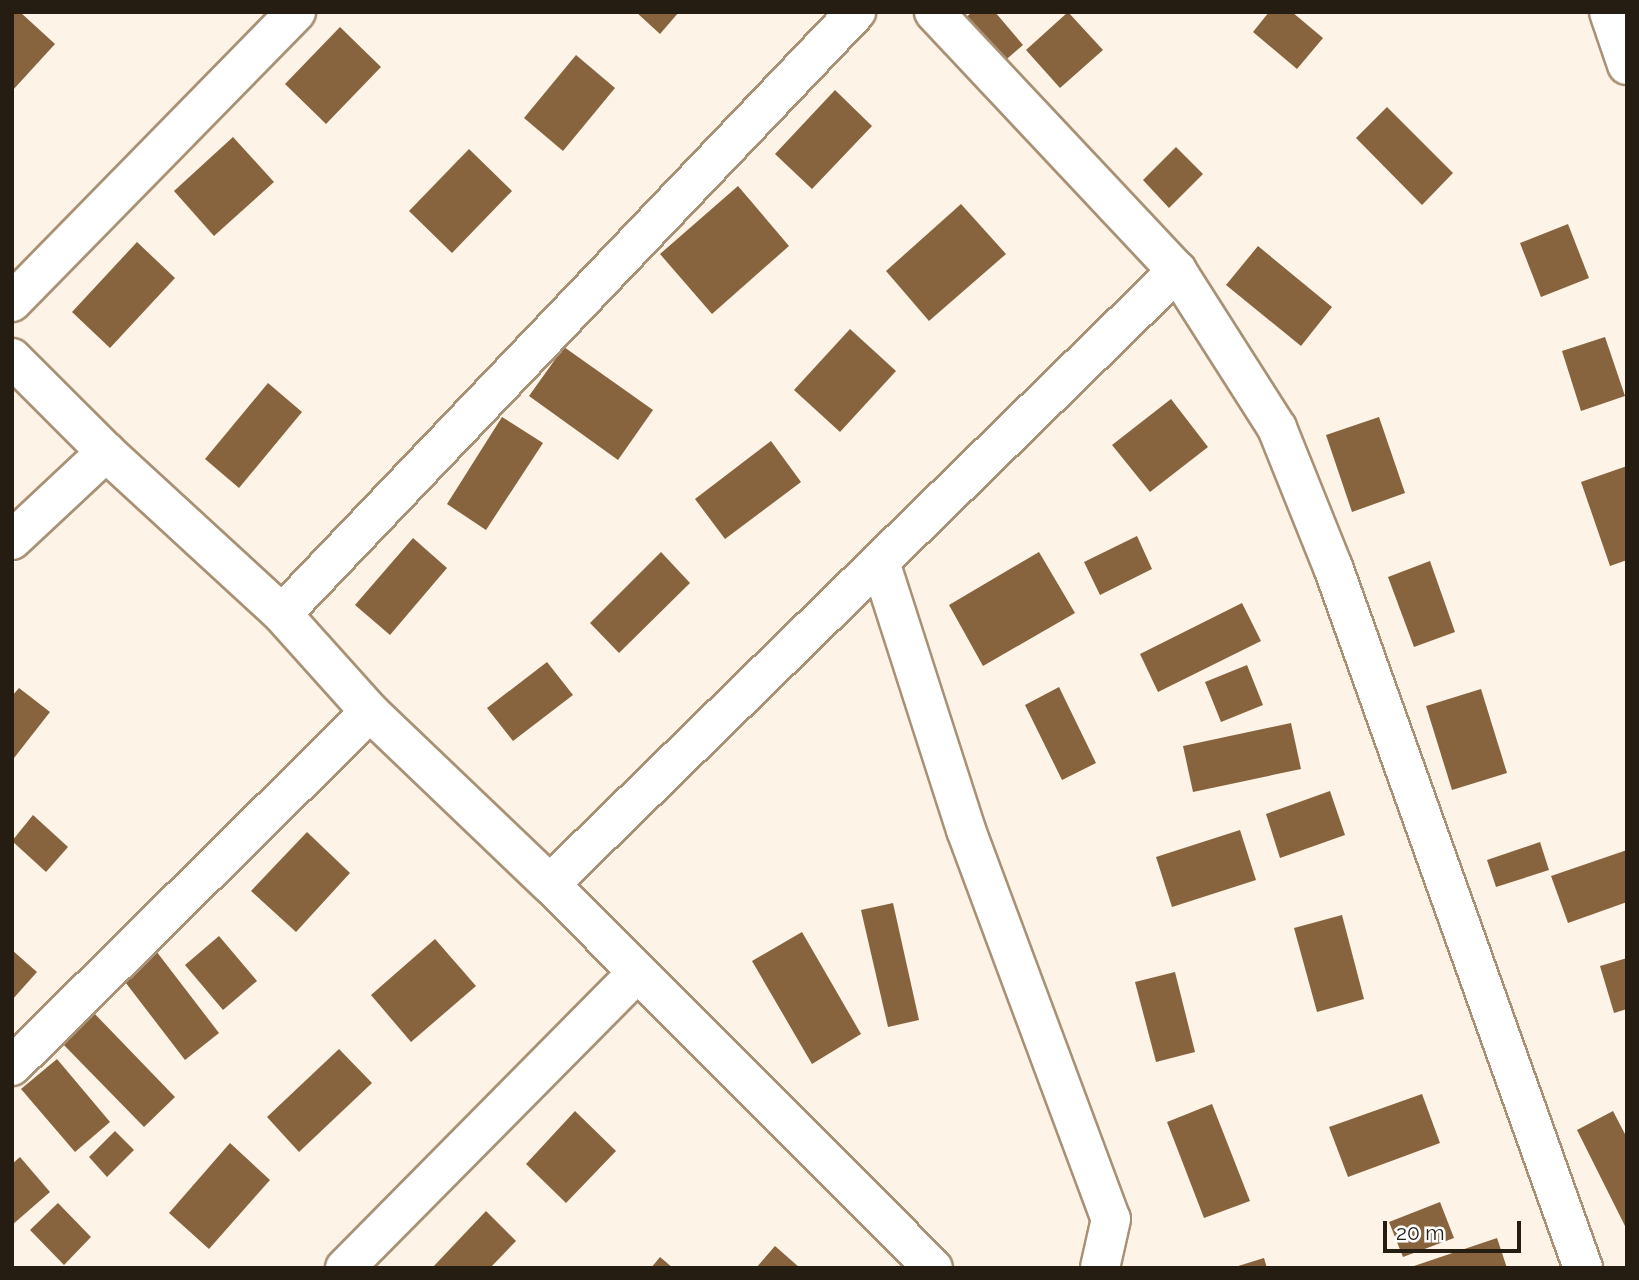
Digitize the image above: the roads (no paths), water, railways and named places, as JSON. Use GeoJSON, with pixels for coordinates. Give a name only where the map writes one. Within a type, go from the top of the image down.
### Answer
{"type":"FeatureCollection","features":[{"type":"Feature","properties":{"kind":"street"},"geometry":{"type":"LineString","coordinates":[[12,302],[296,12]]}},
{"type":"Feature","properties":{"kind":"street"},"geometry":{"type":"LineString","coordinates":[[282,614],[856,12]]}},
{"type":"Feature","properties":{"kind":"street"},"geometry":{"type":"LineString","coordinates":[[934,12],[1177,271],[1277,428],[1333,567],[1583,1268]]}},
{"type":"Feature","properties":{"kind":"street"},"geometry":{"type":"LineString","coordinates":[[1609,12],[1627,65]]}},
{"type":"Feature","properties":{"kind":"street"},"geometry":{"type":"LineString","coordinates":[[550,884],[1177,271]]}},
{"type":"Feature","properties":{"kind":"street"},"geometry":{"type":"LineString","coordinates":[[12,358],[106,452],[282,614],[370,712],[550,884],[918,1263]]}},
{"type":"Feature","properties":{"kind":"street"},"geometry":{"type":"LineString","coordinates":[[12,540],[106,452]]}},
{"type":"Feature","properties":{"kind":"street"},"geometry":{"type":"LineString","coordinates":[[880,562],[966,830],[1111,1219],[1100,1268]]}},
{"type":"Feature","properties":{"kind":"street"},"geometry":{"type":"LineString","coordinates":[[12,1066],[370,712]]}},
{"type":"Feature","properties":{"kind":"street"},"geometry":{"type":"LineString","coordinates":[[345,1268],[636,974]]}}]}
